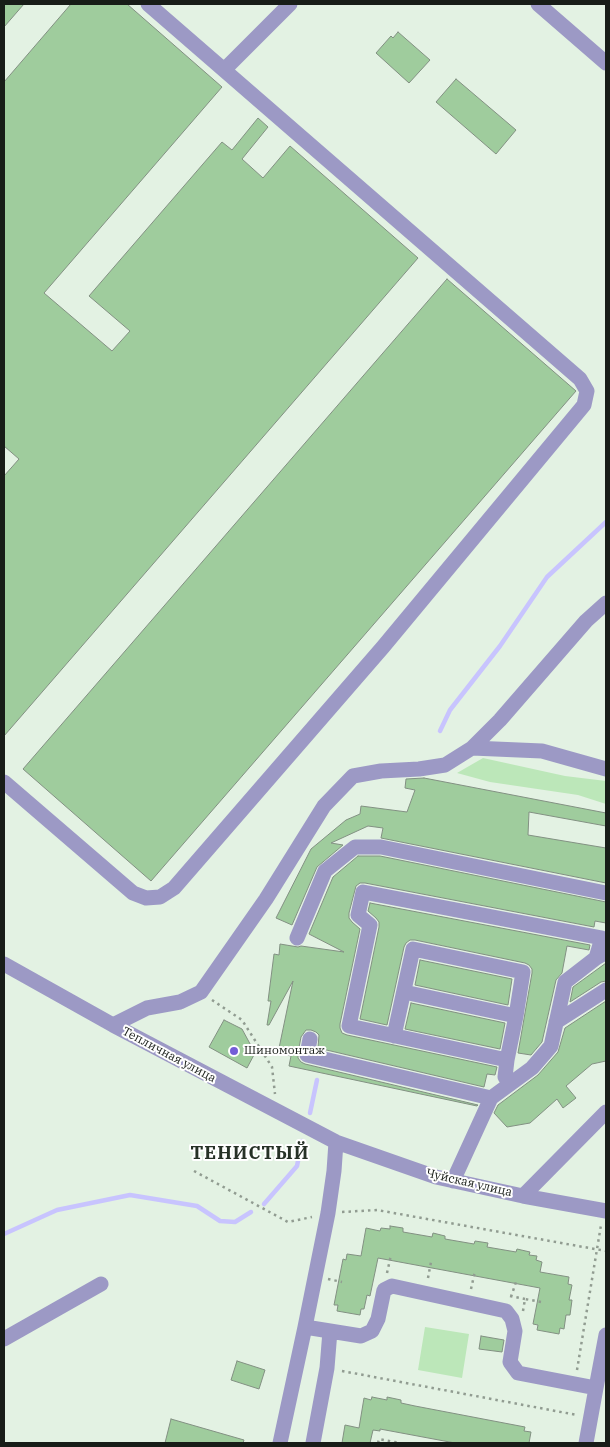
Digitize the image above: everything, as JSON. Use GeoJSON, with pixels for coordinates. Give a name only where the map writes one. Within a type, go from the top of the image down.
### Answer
{"type":"FeatureCollection","features":[{"type":"Feature","properties":{"kind":"street"},"geometry":{"type":"LineString","coordinates":[[4,782],[133,893],[146,898],[160,898],[174,888],[383,647],[584,405],[587,391],[580,379],[148,4]]}},
{"type":"Feature","properties":{"kind":"street"},"geometry":{"type":"LineString","coordinates":[[224,70],[290,4]]}},
{"type":"Feature","properties":{"kind":"street"},"geometry":{"type":"LineString","coordinates":[[538,4],[606,63]]}},
{"type":"Feature","properties":{"kind":"street"},"geometry":{"type":"LineString","coordinates":[[113,1025],[147,1008],[180,1002],[201,992],[266,898],[324,806],[353,776],[381,771],[419,769],[445,765],[472,748],[500,720],[586,621],[606,603]]}},
{"type":"Feature","properties":{"kind":"street"},"geometry":{"type":"LineString","coordinates":[[472,748],[542,751],[606,768]]}},
{"type":"Feature","properties":{"kind":"street"},"geometry":{"type":"LineString","coordinates":[[297,938],[326,871],[354,847],[381,847],[606,893]]}},
{"type":"Feature","properties":{"kind":"street"},"geometry":{"type":"LineString","coordinates":[[453,1181],[490,1098],[532,1068],[551,1046],[565,982],[601,955],[602,938],[363,892],[358,915],[370,925],[349,1026],[508,1060]]}},
{"type":"Feature","properties":{"kind":"street"},"geometry":{"type":"LineString","coordinates":[[394,1036],[414,949],[523,972],[505,1077],[510,1084]]}},
{"type":"Feature","properties":{"kind":"street","name":"Тепличная улица"},"geometry":{"type":"LineString","coordinates":[[4,964],[113,1025],[336,1142]]}},
{"type":"Feature","properties":{"kind":"street"},"geometry":{"type":"LineString","coordinates":[[556,1022],[606,990]]}},
{"type":"Feature","properties":{"kind":"street"},"geometry":{"type":"LineString","coordinates":[[404,992],[516,1016]]}},
{"type":"Feature","properties":{"kind":"street"},"geometry":{"type":"LineString","coordinates":[[310,1039],[308,1055],[490,1098]]}},
{"type":"Feature","properties":{"kind":"street"},"geometry":{"type":"LineString","coordinates":[[523,1196],[606,1112]]}},
{"type":"Feature","properties":{"kind":"street"},"geometry":{"type":"LineString","coordinates":[[280,1443],[328,1213],[336,1142]]}},
{"type":"Feature","properties":{"kind":"street","name":"Чуйская улица"},"geometry":{"type":"LineString","coordinates":[[336,1142],[436,1177],[605,1211]]}},
{"type":"Feature","properties":{"kind":"street"},"geometry":{"type":"LineString","coordinates":[[4,1339],[101,1284]]}},
{"type":"Feature","properties":{"kind":"street"},"geometry":{"type":"LineString","coordinates":[[305,1327],[361,1336],[372,1331],[378,1319],[384,1290],[392,1286],[506,1311],[512,1319],[515,1331],[510,1362],[518,1373],[596,1388]]}},
{"type":"Feature","properties":{"kind":"street"},"geometry":{"type":"LineString","coordinates":[[313,1443],[327,1368],[330,1331]]}},
{"type":"Feature","properties":{"kind":"street"},"geometry":{"type":"LineString","coordinates":[[586,1443],[606,1335]]}},
{"type":"Feature","properties":{"kind":"path"},"geometry":{"type":"LineString","coordinates":[[201,992],[242,1020],[272,1067],[278,1112]]}},
{"type":"Feature","properties":{"kind":"path"},"geometry":{"type":"LineString","coordinates":[[194,1171],[288,1222],[328,1213],[377,1210],[606,1251]]}},
{"type":"Feature","properties":{"kind":"path"},"geometry":{"type":"LineString","coordinates":[[574,1384],[596,1249],[605,1211]]}},
{"type":"Feature","properties":{"kind":"path"},"geometry":{"type":"LineString","coordinates":[[506,1311],[517,1279]]}},
{"type":"Feature","properties":{"kind":"path"},"geometry":{"type":"LineString","coordinates":[[522,1316],[525,1299],[541,1302]]}},
{"type":"Feature","properties":{"kind":"path"},"geometry":{"type":"LineString","coordinates":[[327,1368],[591,1417]]}},
{"type":"Feature","properties":{"kind":"path"},"geometry":{"type":"LineString","coordinates":[[378,1443],[379,1439],[400,1443]]}},
{"type":"Feature","properties":{"kind":"green space"},"geometry":{"type":"Polygon","coordinates":[[[483,758],[565,776],[606,781],[606,804],[578,795],[490,782],[457,773],[483,758]]]}},
{"type":"Feature","properties":{"kind":"green space"},"geometry":{"type":"Polygon","coordinates":[[[425,1327],[469,1334],[462,1378],[418,1370],[425,1327]]]}},
{"type":"Feature","properties":{"kind":"building"},"geometry":{"type":"Polygon","coordinates":[[[4,4],[24,4],[4,27],[4,4]]]}},
{"type":"Feature","properties":{"kind":"building"},"geometry":{"type":"Polygon","coordinates":[[[71,4],[127,4],[222,87],[44,293],[112,351],[130,331],[89,296],[222,142],[232,150],[258,118],[268,127],[242,159],[263,178],[290,146],[418,258],[4,736],[4,476],[19,459],[4,446],[4,82],[71,4]]]}},
{"type":"Feature","properties":{"kind":"building"},"geometry":{"type":"Polygon","coordinates":[[[398,32],[430,60],[409,83],[376,53],[391,36],[393,38],[398,32]]]}},
{"type":"Feature","properties":{"kind":"building"},"geometry":{"type":"Polygon","coordinates":[[[456,79],[516,130],[496,154],[436,102],[456,79]]]}},
{"type":"Feature","properties":{"kind":"building"},"geometry":{"type":"Polygon","coordinates":[[[447,279],[576,391],[151,881],[23,769],[447,279]]]}},
{"type":"Feature","properties":{"kind":"building"},"geometry":{"type":"Polygon","coordinates":[[[424,778],[606,813],[606,826],[529,812],[528,835],[606,848],[606,883],[381,838],[383,828],[368,826],[331,843],[343,845],[317,867],[292,925],[276,918],[311,849],[346,820],[360,814],[361,806],[407,812],[415,790],[405,788],[406,779],[424,778]]]}},
{"type":"Feature","properties":{"kind":"building"},"geometry":{"type":"Polygon","coordinates":[[[358,856],[380,856],[606,902],[606,923],[595,921],[594,927],[365,883],[360,883],[356,886],[349,918],[360,929],[340,1024],[342,1033],[497,1067],[495,1075],[487,1074],[484,1087],[318,1048],[319,1035],[311,1030],[306,1030],[301,1037],[298,1058],[305,1064],[477,1106],[289,1066],[291,1056],[278,1053],[293,981],[269,1025],[267,1025],[271,1001],[268,1001],[274,954],[279,955],[280,944],[344,952],[309,934],[333,877],[358,856]]]}},
{"type":"Feature","properties":{"kind":"building"},"geometry":{"type":"Polygon","coordinates":[[[370,903],[590,945],[589,950],[567,946],[562,973],[556,980],[542,1042],[531,1055],[518,1053],[532,973],[529,965],[415,940],[410,940],[404,947],[387,1025],[360,1019],[379,927],[379,922],[368,911],[370,903]]]}},
{"type":"Feature","properties":{"kind":"building"},"geometry":{"type":"Polygon","coordinates":[[[420,960],[512,979],[508,1005],[415,985],[420,960]]]}},
{"type":"Feature","properties":{"kind":"building"},"geometry":{"type":"Polygon","coordinates":[[[606,963],[606,981],[601,982],[570,1002],[573,987],[606,963]]]}},
{"type":"Feature","properties":{"kind":"building"},"geometry":{"type":"Polygon","coordinates":[[[606,1001],[606,1061],[592,1064],[566,1086],[576,1098],[563,1108],[557,1099],[530,1123],[507,1127],[494,1113],[498,1105],[538,1075],[558,1052],[565,1028],[606,1001]]]}},
{"type":"Feature","properties":{"kind":"building"},"geometry":{"type":"Polygon","coordinates":[[[411,1003],[505,1023],[500,1049],[405,1029],[411,1003]]]}},
{"type":"Feature","properties":{"kind":"building"},"geometry":{"type":"Polygon","coordinates":[[[224,1020],[242,1029],[255,1053],[247,1068],[209,1047],[224,1020]]]}},
{"type":"Feature","properties":{"kind":"building"},"geometry":{"type":"Polygon","coordinates":[[[390,1226],[403,1228],[403,1232],[432,1237],[433,1233],[445,1236],[445,1239],[474,1244],[475,1241],[488,1243],[487,1247],[516,1252],[517,1249],[530,1252],[529,1255],[537,1256],[536,1260],[542,1262],[540,1272],[569,1277],[568,1284],[572,1285],[569,1300],[572,1300],[570,1315],[566,1315],[564,1329],[560,1328],[559,1334],[537,1330],[538,1325],[533,1324],[540,1288],[378,1258],[370,1296],[367,1295],[364,1309],[361,1309],[360,1315],[337,1311],[338,1305],[334,1305],[343,1259],[346,1260],[347,1254],[361,1256],[366,1228],[380,1231],[381,1228],[390,1229],[390,1226]]]}},
{"type":"Feature","properties":{"kind":"building"},"geometry":{"type":"Polygon","coordinates":[[[481,1336],[504,1340],[502,1352],[479,1349],[481,1336]]]}},
{"type":"Feature","properties":{"kind":"building"},"geometry":{"type":"Polygon","coordinates":[[[237,1361],[265,1370],[259,1389],[231,1380],[237,1361]]]}},
{"type":"Feature","properties":{"kind":"building"},"geometry":{"type":"Polygon","coordinates":[[[372,1397],[387,1400],[387,1397],[401,1400],[401,1403],[525,1427],[524,1431],[531,1432],[529,1443],[455,1443],[380,1429],[380,1431],[373,1430],[370,1443],[342,1443],[345,1425],[359,1428],[364,1398],[371,1400],[372,1397]]]}},
{"type":"Feature","properties":{"kind":"building"},"geometry":{"type":"Polygon","coordinates":[[[171,1419],[244,1440],[243,1443],[165,1443],[171,1419]]]}},
{"type":"Feature","properties":{"kind":"waterway"},"geometry":{"type":"LineString","coordinates":[[440,731],[450,710],[500,646],[547,577],[606,522]]}},
{"type":"Feature","properties":{"kind":"waterway"},"geometry":{"type":"LineString","coordinates":[[310,1113],[317,1080]]}},
{"type":"Feature","properties":{"kind":"waterway"},"geometry":{"type":"LineString","coordinates":[[264,1204],[297,1166],[302,1141]]}},
{"type":"Feature","properties":{"kind":"waterway"},"geometry":{"type":"LineString","coordinates":[[4,1234],[57,1210],[130,1195],[197,1206],[220,1221],[235,1222],[251,1212]]}},
{"type":"Feature","properties":{"kind":"place","name":"Шиномонтаж"},"geometry":{"type":"Point","coordinates":[234,1051]}},
{"type":"Feature","properties":{"kind":"district","name":"ТЕНИСТЫЙ"},"geometry":{"type":"Point","coordinates":[250,1154]}}]}
